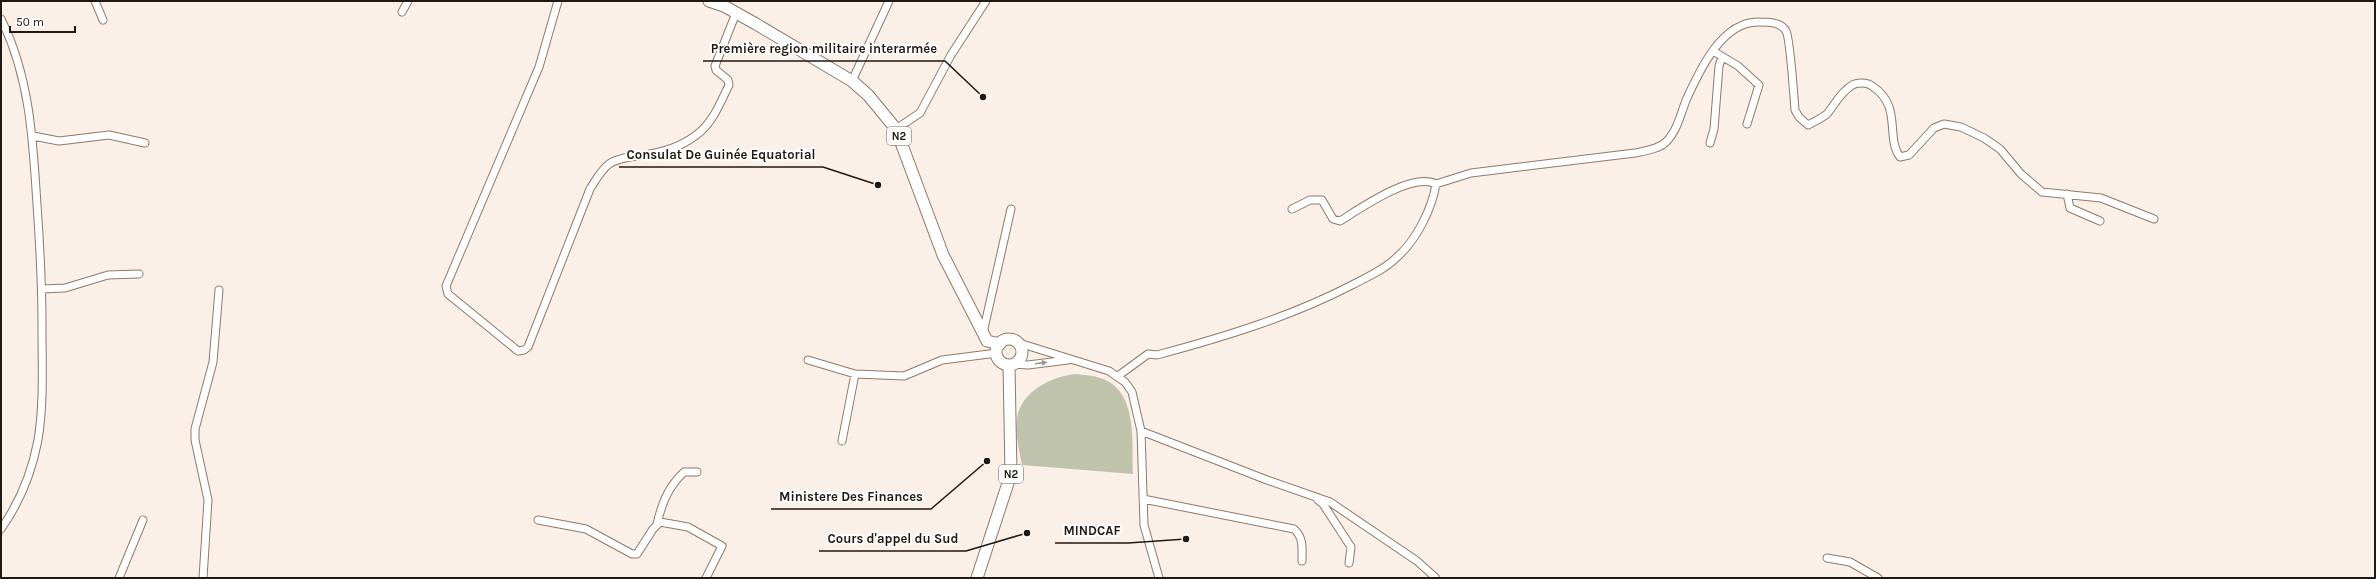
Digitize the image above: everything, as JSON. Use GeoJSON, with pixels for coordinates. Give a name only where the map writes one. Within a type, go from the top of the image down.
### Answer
{"type":"FeatureCollection","features":[{"type":"Feature","properties":{"kind":"highway","name":"N2"},"geometry":{"type":"LineString","coordinates":[[709,1],[726,3],[736,13],[852,82],[868,95],[896,129],[943,255],[987,341],[998,348],[1000,361],[1011,365],[1018,362],[1022,353],[1019,343]]}},
{"type":"Feature","properties":{"kind":"highway"},"geometry":{"type":"LineString","coordinates":[[998,348],[1009,339],[1019,343]]}},
{"type":"Feature","properties":{"kind":"highway","name":"N2"},"geometry":{"type":"LineString","coordinates":[[977,578],[1011,474],[1011,365]]}},
{"type":"Feature","properties":{"kind":"street"},"geometry":{"type":"LineString","coordinates":[[95,1],[103,20]]}},
{"type":"Feature","properties":{"kind":"street"},"geometry":{"type":"LineString","coordinates":[[402,12],[408,1]]}},
{"type":"Feature","properties":{"kind":"street"},"geometry":{"type":"LineString","coordinates":[[558,1],[539,68],[446,286],[448,294],[518,351],[528,347],[590,189],[600,173],[609,164],[620,159],[652,154],[679,146],[700,132],[712,118],[728,85],[728,80],[716,70],[715,66],[736,13]]}},
{"type":"Feature","properties":{"kind":"street"},"geometry":{"type":"LineString","coordinates":[[852,82],[889,1]]}},
{"type":"Feature","properties":{"kind":"street"},"geometry":{"type":"LineString","coordinates":[[896,129],[920,113],[951,55],[986,1]]}},
{"type":"Feature","properties":{"kind":"street"},"geometry":{"type":"LineString","coordinates":[[1,19],[22,79],[31,115],[42,289],[42,388],[38,440],[31,469],[21,496],[1,529]]}},
{"type":"Feature","properties":{"kind":"street"},"geometry":{"type":"LineString","coordinates":[[1292,209],[1310,200],[1322,200],[1333,219],[1340,221],[1397,187],[1428,180],[1436,184],[1453,177],[1471,173],[1635,153],[1654,149],[1666,142],[1677,127],[1688,98],[1713,51],[1730,33],[1752,22],[1774,23],[1786,31],[1790,41],[1789,60],[1796,110],[1799,117],[1808,125],[1826,114],[1835,100],[1852,85],[1868,83],[1880,91],[1888,103],[1894,128],[1894,144],[1900,157],[1909,155],[1934,128],[1944,124],[1961,127],[1984,138],[2000,149],[2025,178],[2042,192],[2101,198],[2154,219]]}},
{"type":"Feature","properties":{"kind":"street"},"geometry":{"type":"LineString","coordinates":[[1713,51],[1738,66],[1759,85],[1747,124]]}},
{"type":"Feature","properties":{"kind":"street"},"geometry":{"type":"LineString","coordinates":[[1710,143],[1714,129],[1719,66],[1722,57]]}},
{"type":"Feature","properties":{"kind":"street"},"geometry":{"type":"LineString","coordinates":[[33,136],[59,141],[109,135],[145,143]]}},
{"type":"Feature","properties":{"kind":"street"},"geometry":{"type":"LineString","coordinates":[[1118,376],[1148,354],[1158,355],[1254,327],[1330,296],[1379,270],[1397,258],[1411,239],[1431,204],[1436,184]]}},
{"type":"Feature","properties":{"kind":"street"},"geometry":{"type":"LineString","coordinates":[[2067,194],[2070,208],[2100,222]]}},
{"type":"Feature","properties":{"kind":"street"},"geometry":{"type":"LineString","coordinates":[[983,333],[1011,209]]}},
{"type":"Feature","properties":{"kind":"street"},"geometry":{"type":"LineString","coordinates":[[42,289],[65,288],[108,275],[139,274]]}},
{"type":"Feature","properties":{"kind":"street"},"geometry":{"type":"LineString","coordinates":[[204,578],[208,500],[195,440],[195,429],[213,362],[219,290]]}},
{"type":"Feature","properties":{"kind":"street"},"geometry":{"type":"LineString","coordinates":[[1019,343],[1068,360],[1109,371],[1118,376],[1132,392],[1141,431],[1144,525],[1159,578]]}},
{"type":"Feature","properties":{"kind":"street"},"geometry":{"type":"LineString","coordinates":[[808,360],[855,374],[904,376],[942,360],[998,348]]}},
{"type":"Feature","properties":{"kind":"street"},"geometry":{"type":"LineString","coordinates":[[1011,365],[1028,365],[1068,360]]}},
{"type":"Feature","properties":{"kind":"street"},"geometry":{"type":"LineString","coordinates":[[842,441],[855,374]]}},
{"type":"Feature","properties":{"kind":"street"},"geometry":{"type":"LineString","coordinates":[[1141,431],[1267,480],[1308,493],[1330,502],[1417,561],[1436,578]]}},
{"type":"Feature","properties":{"kind":"street"},"geometry":{"type":"LineString","coordinates":[[538,520],[586,529],[632,554],[637,554],[657,524],[662,502],[674,481],[684,472],[697,472]]}},
{"type":"Feature","properties":{"kind":"street"},"geometry":{"type":"LineString","coordinates":[[1308,493],[1323,504],[1351,547],[1349,563]]}},
{"type":"Feature","properties":{"kind":"street"},"geometry":{"type":"LineString","coordinates":[[1142,499],[1294,529],[1299,534],[1302,542],[1302,561]]}},
{"type":"Feature","properties":{"kind":"street"},"geometry":{"type":"LineString","coordinates":[[119,578],[143,520]]}},
{"type":"Feature","properties":{"kind":"street"},"geometry":{"type":"LineString","coordinates":[[657,524],[660,522],[688,527],[722,546],[706,578]]}},
{"type":"Feature","properties":{"kind":"street"},"geometry":{"type":"LineString","coordinates":[[1827,558],[1850,562],[1878,578]]}},
{"type":"Feature","properties":{"kind":"green space"},"geometry":{"type":"Polygon","coordinates":[[[1075,374],[1100,378],[1112,384],[1121,393],[1127,405],[1130,418],[1133,447],[1133,474],[1022,465],[1018,442],[1017,418],[1024,400],[1038,387],[1047,382],[1056,378],[1075,374]]]}},
{"type":"Feature","properties":{"kind":"place","name":"Première region militaire interarmée"},"geometry":{"type":"Point","coordinates":[983,97]}},
{"type":"Feature","properties":{"kind":"place","name":"Consulat De Guinée Equatorial"},"geometry":{"type":"Point","coordinates":[878,185]}},
{"type":"Feature","properties":{"kind":"place","name":"Ministere Des Finances"},"geometry":{"type":"Point","coordinates":[987,461]}},
{"type":"Feature","properties":{"kind":"place","name":"Cours d'appel du Sud"},"geometry":{"type":"Point","coordinates":[1027,533]}},
{"type":"Feature","properties":{"kind":"place","name":"MINDCAF"},"geometry":{"type":"Point","coordinates":[1186,539]}}]}
